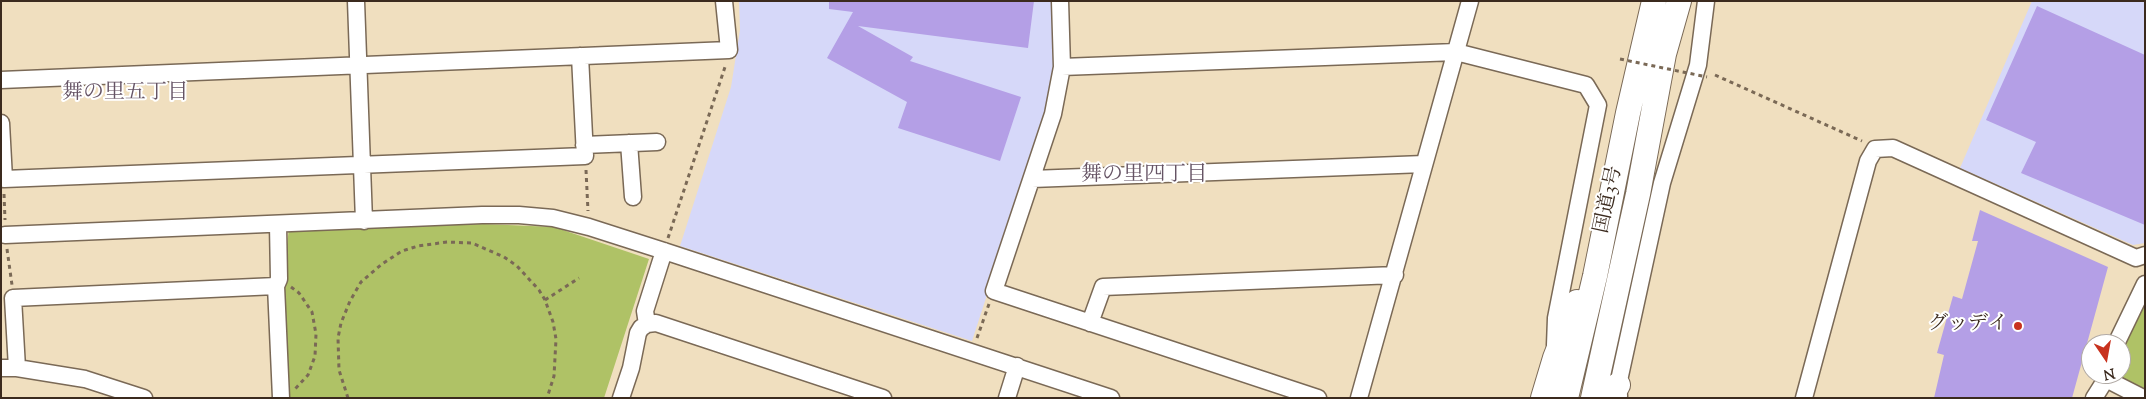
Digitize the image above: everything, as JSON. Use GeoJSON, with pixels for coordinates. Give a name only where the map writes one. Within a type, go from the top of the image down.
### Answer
{"type":"FeatureCollection","features":[{"type":"Feature","properties":{"kind":"highway","name":"国道3号"},"geometry":{"type":"LineString","coordinates":[[1566,398],[1595,276],[1628,113],[1654,1]]}},
{"type":"Feature","properties":{"kind":"highway","name":"国道3号"},"geometry":{"type":"LineString","coordinates":[[1593,398],[1638,194],[1664,54],[1679,1]]}},
{"type":"Feature","properties":{"kind":"highway"},"geometry":{"type":"LineString","coordinates":[[1543,398],[1574,306],[1595,276]]}},
{"type":"Feature","properties":{"kind":"street"},"geometry":{"type":"LineString","coordinates":[[356,1],[364,221]]}},
{"type":"Feature","properties":{"kind":"street"},"geometry":{"type":"LineString","coordinates":[[1,80],[729,50],[724,1]]}},
{"type":"Feature","properties":{"kind":"street"},"geometry":{"type":"LineString","coordinates":[[1060,1],[1062,68],[1053,114],[994,291],[1318,398]]}},
{"type":"Feature","properties":{"kind":"street"},"geometry":{"type":"LineString","coordinates":[[1359,398],[1395,275],[1470,1]]}},
{"type":"Feature","properties":{"kind":"street"},"geometry":{"type":"LineString","coordinates":[[1616,394],[1662,183],[1698,64],[1706,1]]}},
{"type":"Feature","properties":{"kind":"street"},"geometry":{"type":"LineString","coordinates":[[1062,68],[1456,52],[1586,85],[1598,105],[1556,318],[1555,358]]}},
{"type":"Feature","properties":{"kind":"street"},"geometry":{"type":"LineString","coordinates":[[580,56],[584,150]]}},
{"type":"Feature","properties":{"kind":"street"},"geometry":{"type":"LineString","coordinates":[[1,123],[4,179],[363,165],[584,150],[629,143],[657,142]]}},
{"type":"Feature","properties":{"kind":"street"},"geometry":{"type":"LineString","coordinates":[[629,143],[633,197]]}},
{"type":"Feature","properties":{"kind":"street"},"geometry":{"type":"LineString","coordinates":[[1807,397],[1868,161],[1875,149],[1893,148],[2136,258],[2145,256]]}},
{"type":"Feature","properties":{"kind":"street"},"geometry":{"type":"LineString","coordinates":[[1032,179],[1424,164]]}},
{"type":"Feature","properties":{"kind":"street"},"geometry":{"type":"LineString","coordinates":[[6,235],[520,215],[553,218],[590,227],[972,354],[1018,366],[1111,398]]}},
{"type":"Feature","properties":{"kind":"street"},"geometry":{"type":"LineString","coordinates":[[278,225],[279,279],[276,286],[281,397]]}},
{"type":"Feature","properties":{"kind":"street"},"geometry":{"type":"LineString","coordinates":[[647,324],[645,311],[664,251]]}},
{"type":"Feature","properties":{"kind":"street"},"geometry":{"type":"LineString","coordinates":[[1090,323],[1103,287],[1395,275]]}},
{"type":"Feature","properties":{"kind":"street"},"geometry":{"type":"LineString","coordinates":[[2121,334],[2145,284]]}},
{"type":"Feature","properties":{"kind":"street"},"geometry":{"type":"LineString","coordinates":[[144,398],[85,378],[9,368],[13,298],[276,286]]}},
{"type":"Feature","properties":{"kind":"street"},"geometry":{"type":"LineString","coordinates":[[621,398],[631,368],[638,333],[647,324],[656,323],[883,398]]}},
{"type":"Feature","properties":{"kind":"street"},"geometry":{"type":"LineString","coordinates":[[1006,398],[1018,366]]}},
{"type":"Feature","properties":{"kind":"street"},"geometry":{"type":"LineString","coordinates":[[2094,398],[2102,384]]}},
{"type":"Feature","properties":{"kind":"street"},"geometry":{"type":"LineString","coordinates":[[2119,384],[2143,398]]}},
{"type":"Feature","properties":{"kind":"path"},"geometry":{"type":"LineString","coordinates":[[664,251],[724,74],[729,50]]}},
{"type":"Feature","properties":{"kind":"path"},"geometry":{"type":"LineString","coordinates":[[1620,59],[1707,77]]}},
{"type":"Feature","properties":{"kind":"path"},"geometry":{"type":"LineString","coordinates":[[1715,75],[1860,140],[1875,149]]}},
{"type":"Feature","properties":{"kind":"path"},"geometry":{"type":"LineString","coordinates":[[584,150],[590,227]]}},
{"type":"Feature","properties":{"kind":"path"},"geometry":{"type":"LineString","coordinates":[[4,179],[6,235],[13,298]]}},
{"type":"Feature","properties":{"kind":"path"},"geometry":{"type":"LineString","coordinates":[[348,398],[339,370],[338,338],[341,323],[350,301],[361,282],[382,264],[402,251],[432,243],[472,243],[504,257],[517,266],[539,290],[553,322],[557,351],[554,376],[547,398]]}},
{"type":"Feature","properties":{"kind":"path"},"geometry":{"type":"LineString","coordinates":[[545,300],[579,278]]}},
{"type":"Feature","properties":{"kind":"path"},"geometry":{"type":"LineString","coordinates":[[276,286],[286,285],[299,293],[312,312],[316,334],[315,356],[308,375],[298,388],[281,397]]}},
{"type":"Feature","properties":{"kind":"path"},"geometry":{"type":"LineString","coordinates":[[972,354],[994,291]]}},
{"type":"Feature","properties":{"kind":"shaded area"},"geometry":{"type":"Polygon","coordinates":[[[739,1],[1054,1],[1055,56],[1053,81],[1041,129],[972,341],[680,246],[731,87],[740,30],[739,1]]]}},
{"type":"Feature","properties":{"kind":"shaded area"},"geometry":{"type":"Polygon","coordinates":[[[2032,1],[2145,1],[2145,243],[2133,245],[1960,168],[2032,1]]]}},
{"type":"Feature","properties":{"kind":"green space"},"geometry":{"type":"Polygon","coordinates":[[[484,224],[554,227],[649,259],[604,398],[289,398],[282,288],[289,228],[484,224]]]}},
{"type":"Feature","properties":{"kind":"green space"},"geometry":{"type":"Polygon","coordinates":[[[2145,299],[2145,390],[2131,383],[2131,334],[2129,334],[2145,299]]]}},
{"type":"Feature","properties":{"kind":"building"},"geometry":{"type":"Polygon","coordinates":[[[829,1],[1034,1],[1028,48],[858,26],[913,57],[910,61],[1021,97],[1000,161],[898,128],[907,102],[827,58],[853,12],[829,9],[829,1]]]}},
{"type":"Feature","properties":{"kind":"building"},"geometry":{"type":"Polygon","coordinates":[[[2037,6],[2145,55],[2145,225],[2021,173],[2036,142],[1986,120],[2037,6]]]}},
{"type":"Feature","properties":{"kind":"building","name":"グッデイ"},"geometry":{"type":"Polygon","coordinates":[[[1980,210],[2108,267],[2090,334],[2081,334],[2081,365],[2072,398],[1934,398],[1944,355],[1937,353],[1953,296],[1962,299],[1978,241],[1972,241],[1980,210]]]}},
{"type":"Feature","properties":{"kind":"place","name":"グッデイ"},"geometry":{"type":"Point","coordinates":[2018,326]}},
{"type":"Feature","properties":{"kind":"district","name":"舞の里五丁目"},"geometry":{"type":"Point","coordinates":[125,94]}},
{"type":"Feature","properties":{"kind":"district","name":"舞の里四丁目"},"geometry":{"type":"Point","coordinates":[1144,176]}}]}
